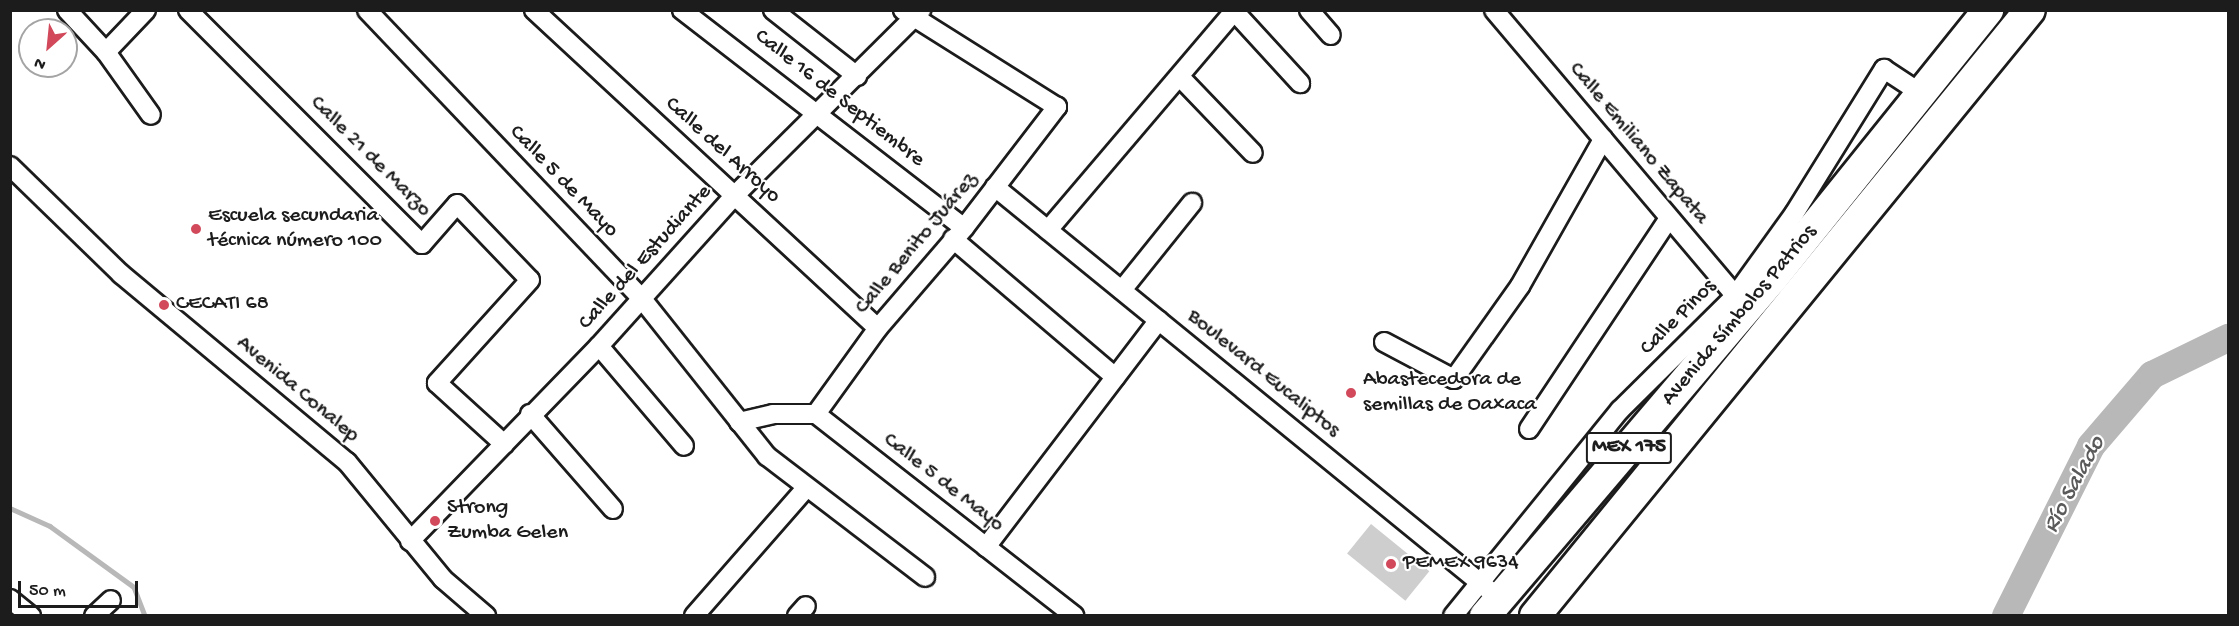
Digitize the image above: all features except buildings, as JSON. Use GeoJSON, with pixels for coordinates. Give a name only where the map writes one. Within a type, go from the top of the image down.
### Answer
{"type":"FeatureCollection","features":[{"type":"Feature","properties":{"kind":"highway","name":"Avenida Símbolos Patrios"},"geometry":{"type":"LineString","coordinates":[[1488,599],[1922,94],[1988,10]]}},
{"type":"Feature","properties":{"kind":"highway","name":"Avenida Símbolos Patrios"},"geometry":{"type":"LineString","coordinates":[[1535,615],[2030,10]]}},
{"type":"Feature","properties":{"kind":"street"},"geometry":{"type":"LineString","coordinates":[[66,10],[106,52],[151,115]]}},
{"type":"Feature","properties":{"kind":"street"},"geometry":{"type":"LineString","coordinates":[[106,52],[146,10]]}},
{"type":"Feature","properties":{"kind":"street","name":"Calle 21 de Marzo"},"geometry":{"type":"LineString","coordinates":[[188,10],[422,244],[457,204],[530,280],[437,383],[504,444]]}},
{"type":"Feature","properties":{"kind":"street","name":"Calle 5 de Mayo"},"geometry":{"type":"LineString","coordinates":[[367,10],[642,299],[768,456],[925,577]]}},
{"type":"Feature","properties":{"kind":"street","name":"Calle del Arroyo"},"geometry":{"type":"LineString","coordinates":[[534,10],[878,328]]}},
{"type":"Feature","properties":{"kind":"street","name":"Calle 16 de Septiembre"},"geometry":{"type":"LineString","coordinates":[[682,10],[818,112],[959,234],[1115,377]]}},
{"type":"Feature","properties":{"kind":"street"},"geometry":{"type":"LineString","coordinates":[[773,10],[857,76]]}},
{"type":"Feature","properties":{"kind":"street"},"geometry":{"type":"LineString","coordinates":[[1309,10],[1331,35]]}},
{"type":"Feature","properties":{"kind":"street","name":"Calle Emiliano Zapata"},"geometry":{"type":"LineString","coordinates":[[1494,10],[1741,302]]}},
{"type":"Feature","properties":{"kind":"street"},"geometry":{"type":"LineString","coordinates":[[1048,230],[1235,11],[1300,82]]}},
{"type":"Feature","properties":{"kind":"street","name":"Calle del Estudiante"},"geometry":{"type":"LineString","coordinates":[[410,541],[530,414],[599,346],[734,196],[857,76],[913,13]]}},
{"type":"Feature","properties":{"kind":"street","name":"Calle Benito Juárez"},"geometry":{"type":"LineString","coordinates":[[816,414],[878,328],[959,234],[1057,107],[913,13]]}},
{"type":"Feature","properties":{"kind":"street","name":"Calle Pinos"},"geometry":{"type":"LineString","coordinates":[[1741,302],[1884,69],[1922,94]]}},
{"type":"Feature","properties":{"kind":"street"},"geometry":{"type":"LineString","coordinates":[[1180,77],[1253,153]]}},
{"type":"Feature","properties":{"kind":"street"},"geometry":{"type":"LineString","coordinates":[[1384,342],[1454,379],[1520,286],[1603,139]]}},
{"type":"Feature","properties":{"kind":"street","name":"Avenida Conalep"},"geometry":{"type":"LineString","coordinates":[[10,166],[121,274],[347,462],[443,579],[486,615]]}},
{"type":"Feature","properties":{"kind":"street","name":"Boulevard Eucaliptos"},"geometry":{"type":"LineString","coordinates":[[995,187],[1159,320],[1488,599]]}},
{"type":"Feature","properties":{"kind":"street"},"geometry":{"type":"LineString","coordinates":[[1122,290],[1192,203]]}},
{"type":"Feature","properties":{"kind":"street"},"geometry":{"type":"LineString","coordinates":[[1529,429],[1669,218]]}},
{"type":"Feature","properties":{"kind":"street"},"geometry":{"type":"LineString","coordinates":[[986,547],[1159,320]]}},
{"type":"Feature","properties":{"kind":"street"},"geometry":{"type":"LineString","coordinates":[[599,346],[684,446]]}},
{"type":"Feature","properties":{"kind":"street"},"geometry":{"type":"LineString","coordinates":[[530,414],[613,509]]}},
{"type":"Feature","properties":{"kind":"street"},"geometry":{"type":"LineString","coordinates":[[739,422],[773,414],[816,414]]}},
{"type":"Feature","properties":{"kind":"street","name":"Calle 5 de Mayo"},"geometry":{"type":"LineString","coordinates":[[816,414],[1075,615]]}},
{"type":"Feature","properties":{"kind":"street"},"geometry":{"type":"LineString","coordinates":[[694,615],[807,487]]}},
{"type":"Feature","properties":{"kind":"street"},"geometry":{"type":"LineString","coordinates":[[10,599],[31,615]]}},
{"type":"Feature","properties":{"kind":"street"},"geometry":{"type":"LineString","coordinates":[[1453,615],[1488,599]]}},
{"type":"Feature","properties":{"kind":"street"},"geometry":{"type":"LineString","coordinates":[[94,615],[111,600]]}},
{"type":"Feature","properties":{"kind":"waterway","name":"Río Salado"},"geometry":{"type":"LineString","coordinates":[[2006,616],[2091,446],[2152,375],[2228,338]]}},
{"type":"Feature","properties":{"kind":"waterway"},"geometry":{"type":"LineString","coordinates":[[10,508],[50,526],[134,587],[145,616]]}},
{"type":"Feature","properties":{"kind":"place","name":"Escuela secundaria técnica número 100"},"geometry":{"type":"Point","coordinates":[196,229]}},
{"type":"Feature","properties":{"kind":"place","name":"CECATI 68"},"geometry":{"type":"Point","coordinates":[164,305]}},
{"type":"Feature","properties":{"kind":"place","name":"Abastecedora de semillas de Oaxaca"},"geometry":{"type":"Point","coordinates":[1351,393]}},
{"type":"Feature","properties":{"kind":"place","name":"Strong Zumba Gelen"},"geometry":{"type":"Point","coordinates":[435,521]}},
{"type":"Feature","properties":{"kind":"place","name":"PEMEX 9634"},"geometry":{"type":"Point","coordinates":[1391,564]}}]}
